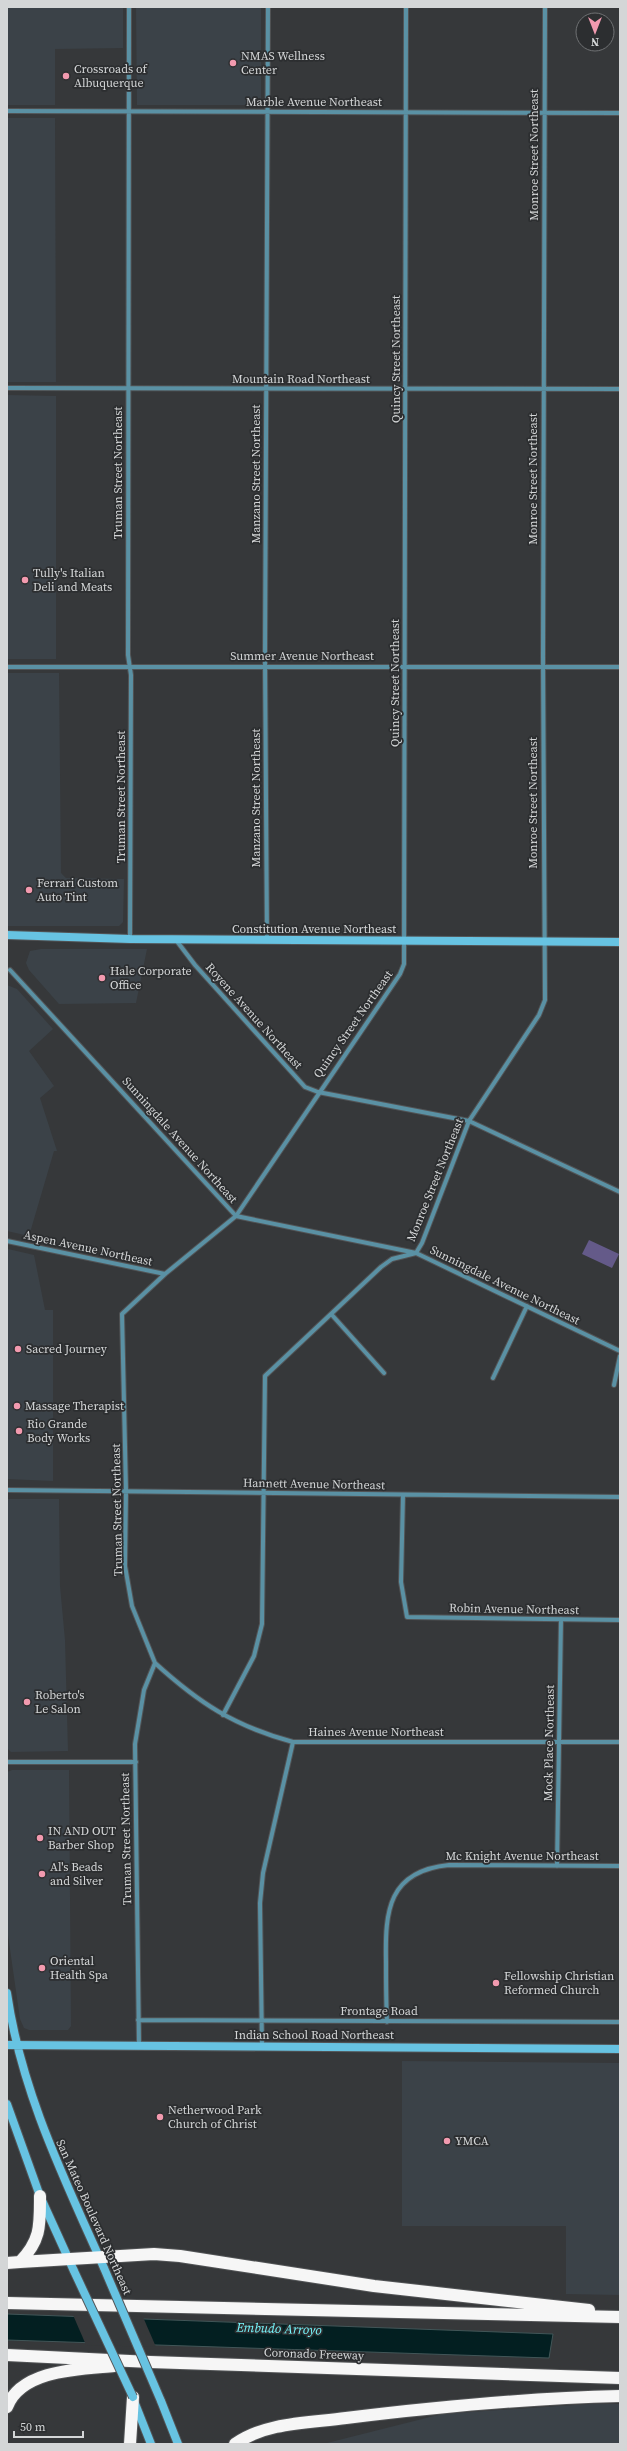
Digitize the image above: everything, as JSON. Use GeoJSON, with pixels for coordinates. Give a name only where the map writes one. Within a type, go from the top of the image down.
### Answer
{"type":"FeatureCollection","features":[{"type":"Feature","properties":{"kind":"highway"},"geometry":{"type":"LineString","coordinates":[[20,2262],[31,2250],[38,2238],[40,2196]]}},
{"type":"Feature","properties":{"kind":"highway"},"geometry":{"type":"LineString","coordinates":[[7,2263],[68,2259],[101,2262],[154,2254],[180,2256],[374,2286],[471,2298],[540,2303],[620,2316]]}},
{"type":"Feature","properties":{"kind":"highway"},"geometry":{"type":"LineString","coordinates":[[7,2303],[620,2316]]}},
{"type":"Feature","properties":{"kind":"highway","name":"Coronado Freeway"},"geometry":{"type":"LineString","coordinates":[[7,2355],[150,2362],[620,2378]]}},
{"type":"Feature","properties":{"kind":"highway"},"geometry":{"type":"LineString","coordinates":[[7,2407],[21,2389],[34,2380],[51,2373],[150,2362]]}},
{"type":"Feature","properties":{"kind":"highway"},"geometry":{"type":"LineString","coordinates":[[235,2444],[245,2437],[279,2427],[382,2414],[484,2404],[620,2396]]}},
{"type":"Feature","properties":{"kind":"highway"},"geometry":{"type":"LineString","coordinates":[[130,2444],[132,2397]]}},
{"type":"Feature","properties":{"kind":"street","name":"Truman Street Northeast"},"geometry":{"type":"LineString","coordinates":[[129,7],[128,666],[131,675],[130,939]]}},
{"type":"Feature","properties":{"kind":"street","name":"Manzano Street Northeast"},"geometry":{"type":"LineString","coordinates":[[267,940],[266,666],[268,7]]}},
{"type":"Feature","properties":{"kind":"street","name":"Quincy Street Northeast"},"geometry":{"type":"LineString","coordinates":[[165,1274],[236,1216],[318,1092],[400,974],[404,964],[406,7]]}},
{"type":"Feature","properties":{"kind":"street","name":"Monroe Street Northeast"},"geometry":{"type":"LineString","coordinates":[[263,1493],[265,1376],[332,1315],[381,1267],[392,1259],[416,1253],[422,1243],[468,1121],[539,1015],[545,1000],[543,667],[545,7]]}},
{"type":"Feature","properties":{"kind":"street","name":"Marble Avenue Northeast"},"geometry":{"type":"LineString","coordinates":[[7,111],[620,113]]}},
{"type":"Feature","properties":{"kind":"street","name":"Mountain Road Northeast"},"geometry":{"type":"LineString","coordinates":[[7,388],[406,390],[620,389]]}},
{"type":"Feature","properties":{"kind":"street","name":"Summer Avenue Northeast"},"geometry":{"type":"LineString","coordinates":[[7,667],[620,667]]}},
{"type":"Feature","properties":{"kind":"street","name":"Constitution Avenue Northeast"},"geometry":{"type":"LineString","coordinates":[[7,935],[176,940],[620,942]]}},
{"type":"Feature","properties":{"kind":"street","name":"Royene Avenue Northeast"},"geometry":{"type":"LineString","coordinates":[[176,940],[195,965],[300,1083],[318,1092],[468,1121],[620,1192]]}},
{"type":"Feature","properties":{"kind":"street","name":"Sunningdale Avenue Northeast"},"geometry":{"type":"LineString","coordinates":[[10,970],[236,1216],[416,1253],[620,1351]]}},
{"type":"Feature","properties":{"kind":"street","name":"Aspen Avenue Northeast"},"geometry":{"type":"LineString","coordinates":[[7,1241],[165,1274]]}},
{"type":"Feature","properties":{"kind":"street","name":"Truman Street Northeast"},"geometry":{"type":"LineString","coordinates":[[139,2046],[135,1744],[144,1690],[155,1663],[131,1600],[126,1566],[122,1314],[165,1274]]}},
{"type":"Feature","properties":{"kind":"street"},"geometry":{"type":"LineString","coordinates":[[493,1378],[527,1306]]}},
{"type":"Feature","properties":{"kind":"street"},"geometry":{"type":"LineString","coordinates":[[332,1315],[384,1373]]}},
{"type":"Feature","properties":{"kind":"street"},"geometry":{"type":"LineString","coordinates":[[614,1385],[620,1356]]}},
{"type":"Feature","properties":{"kind":"street","name":"Hannett Avenue Northeast"},"geometry":{"type":"LineString","coordinates":[[7,1490],[620,1497]]}},
{"type":"Feature","properties":{"kind":"street"},"geometry":{"type":"LineString","coordinates":[[223,1714],[254,1656],[262,1624],[264,1577],[263,1493]]}},
{"type":"Feature","properties":{"kind":"street","name":"Robin Avenue Northeast"},"geometry":{"type":"LineString","coordinates":[[403,1495],[402,1582],[407,1617],[620,1620]]}},
{"type":"Feature","properties":{"kind":"street","name":"Mock Place Northeast"},"geometry":{"type":"LineString","coordinates":[[558,1866],[561,1620]]}},
{"type":"Feature","properties":{"kind":"street","name":"Haines Avenue Northeast"},"geometry":{"type":"LineString","coordinates":[[155,1663],[189,1694],[245,1727],[293,1742],[620,1742]]}},
{"type":"Feature","properties":{"kind":"street"},"geometry":{"type":"LineString","coordinates":[[262,2047],[263,2021],[260,1904],[263,1873],[293,1742]]}},
{"type":"Feature","properties":{"kind":"street"},"geometry":{"type":"LineString","coordinates":[[7,1762],[136,1762]]}},
{"type":"Feature","properties":{"kind":"street","name":"Mc Knight Avenue Northeast"},"geometry":{"type":"LineString","coordinates":[[386,2022],[386,1926],[388,1907],[397,1891],[413,1875],[434,1867],[620,1866]]}},
{"type":"Feature","properties":{"kind":"street","name":"San Mateo Boulevard Northeast"},"geometry":{"type":"LineString","coordinates":[[7,1993],[16,2045],[41,2125],[161,2401],[178,2444]]}},
{"type":"Feature","properties":{"kind":"street","name":"Frontage Road"},"geometry":{"type":"LineString","coordinates":[[138,2020],[620,2022]]}},
{"type":"Feature","properties":{"kind":"street","name":"Indian School Road Northeast"},"geometry":{"type":"LineString","coordinates":[[7,2045],[620,2049]]}},
{"type":"Feature","properties":{"kind":"street"},"geometry":{"type":"LineString","coordinates":[[7,2104],[40,2196],[132,2397],[151,2444]]}},
{"type":"Feature","properties":{"kind":"shaded area"},"geometry":{"type":"Polygon","coordinates":[[[7,7],[123,7],[123,48],[55,49],[55,105],[7,105],[7,7]]]}},
{"type":"Feature","properties":{"kind":"shaded area"},"geometry":{"type":"Polygon","coordinates":[[[136,7],[261,7],[261,101],[258,105],[137,105],[136,7]]]}},
{"type":"Feature","properties":{"kind":"shaded area"},"geometry":{"type":"Polygon","coordinates":[[[7,118],[55,118],[56,382],[7,382],[7,118]]]}},
{"type":"Feature","properties":{"kind":"shaded area"},"geometry":{"type":"Polygon","coordinates":[[[7,395],[56,396],[56,659],[7,659],[7,395]]]}},
{"type":"Feature","properties":{"kind":"shaded area"},"geometry":{"type":"Polygon","coordinates":[[[7,673],[59,673],[61,873],[66,878],[124,879],[123,922],[119,926],[7,926],[7,673]]]}},
{"type":"Feature","properties":{"kind":"shaded area"},"geometry":{"type":"Polygon","coordinates":[[[41,949],[147,949],[136,1003],[59,1004],[29,970],[26,963],[30,951],[41,949]]]}},
{"type":"Feature","properties":{"kind":"shaded area"},"geometry":{"type":"Polygon","coordinates":[[[7,985],[17,989],[53,1029],[29,1051],[54,1086],[40,1098],[57,1151],[54,1151],[29,1236],[7,1231],[7,985]]]}},
{"type":"Feature","properties":{"kind":"shaded area"},"geometry":{"type":"Polygon","coordinates":[[[589,1240],[619,1254],[612,1268],[582,1254],[589,1240]]]}},
{"type":"Feature","properties":{"kind":"shaded area"},"geometry":{"type":"Polygon","coordinates":[[[8,1249],[34,1255],[45,1310],[53,1310],[53,1481],[7,1479],[8,1249]]]}},
{"type":"Feature","properties":{"kind":"shaded area"},"geometry":{"type":"Polygon","coordinates":[[[7,1499],[59,1499],[60,1586],[65,1640],[68,1751],[11,1752],[7,1748],[7,1499]]]}},
{"type":"Feature","properties":{"kind":"shaded area"},"geometry":{"type":"Polygon","coordinates":[[[12,1770],[69,1770],[71,2026],[68,2030],[29,2030],[24,2028],[20,2019],[7,1928],[7,1772],[12,1770]]]}},
{"type":"Feature","properties":{"kind":"shaded area"},"geometry":{"type":"Polygon","coordinates":[[[402,2061],[620,2063],[620,2295],[566,2294],[566,2226],[402,2226],[402,2061]]]}},
{"type":"Feature","properties":{"kind":"shaded area"},"geometry":{"type":"Polygon","coordinates":[[[589,2404],[620,2404],[620,2444],[323,2444],[442,2414],[589,2404]]]}},
{"type":"Feature","properties":{"kind":"water","name":"Embudo Arroyo"},"geometry":{"type":"Polygon","coordinates":[[[7,2314],[553,2334],[549,2358],[7,2340],[7,2314]]]}},
{"type":"Feature","properties":{"kind":"pier"},"geometry":{"type":"Polygon","coordinates":[[[73,2315],[143,2317],[156,2347],[86,2345],[73,2315]]]}},
{"type":"Feature","properties":{"kind":"place","name":"NMAS Wellness Center"},"geometry":{"type":"Point","coordinates":[233,63]}},
{"type":"Feature","properties":{"kind":"place","name":"Crossroads of Albuquerque"},"geometry":{"type":"Point","coordinates":[66,76]}},
{"type":"Feature","properties":{"kind":"place","name":"Tully's Italian Deli and Meats"},"geometry":{"type":"Point","coordinates":[25,580]}},
{"type":"Feature","properties":{"kind":"place","name":"Ferrari Custom Auto Tint"},"geometry":{"type":"Point","coordinates":[29,890]}},
{"type":"Feature","properties":{"kind":"place","name":"Hale Corporate Office"},"geometry":{"type":"Point","coordinates":[102,978]}},
{"type":"Feature","properties":{"kind":"place","name":"Sacred Journey"},"geometry":{"type":"Point","coordinates":[18,1349]}},
{"type":"Feature","properties":{"kind":"place","name":"Massage Therapist"},"geometry":{"type":"Point","coordinates":[17,1406]}},
{"type":"Feature","properties":{"kind":"place","name":"Rio Grande Body Works"},"geometry":{"type":"Point","coordinates":[19,1431]}},
{"type":"Feature","properties":{"kind":"place","name":"Roberto's Le Salon"},"geometry":{"type":"Point","coordinates":[27,1702]}},
{"type":"Feature","properties":{"kind":"place","name":"IN AND OUT Barber Shop"},"geometry":{"type":"Point","coordinates":[40,1838]}},
{"type":"Feature","properties":{"kind":"place","name":"Al's Beads and Silver"},"geometry":{"type":"Point","coordinates":[42,1874]}},
{"type":"Feature","properties":{"kind":"place","name":"Oriental Health Spa"},"geometry":{"type":"Point","coordinates":[42,1968]}},
{"type":"Feature","properties":{"kind":"place","name":"Fellowship Christian Reformed Church"},"geometry":{"type":"Point","coordinates":[496,1983]}},
{"type":"Feature","properties":{"kind":"place","name":"Netherwood Park Church of Christ"},"geometry":{"type":"Point","coordinates":[160,2117]}},
{"type":"Feature","properties":{"kind":"place","name":"YMCA"},"geometry":{"type":"Point","coordinates":[447,2141]}}]}
